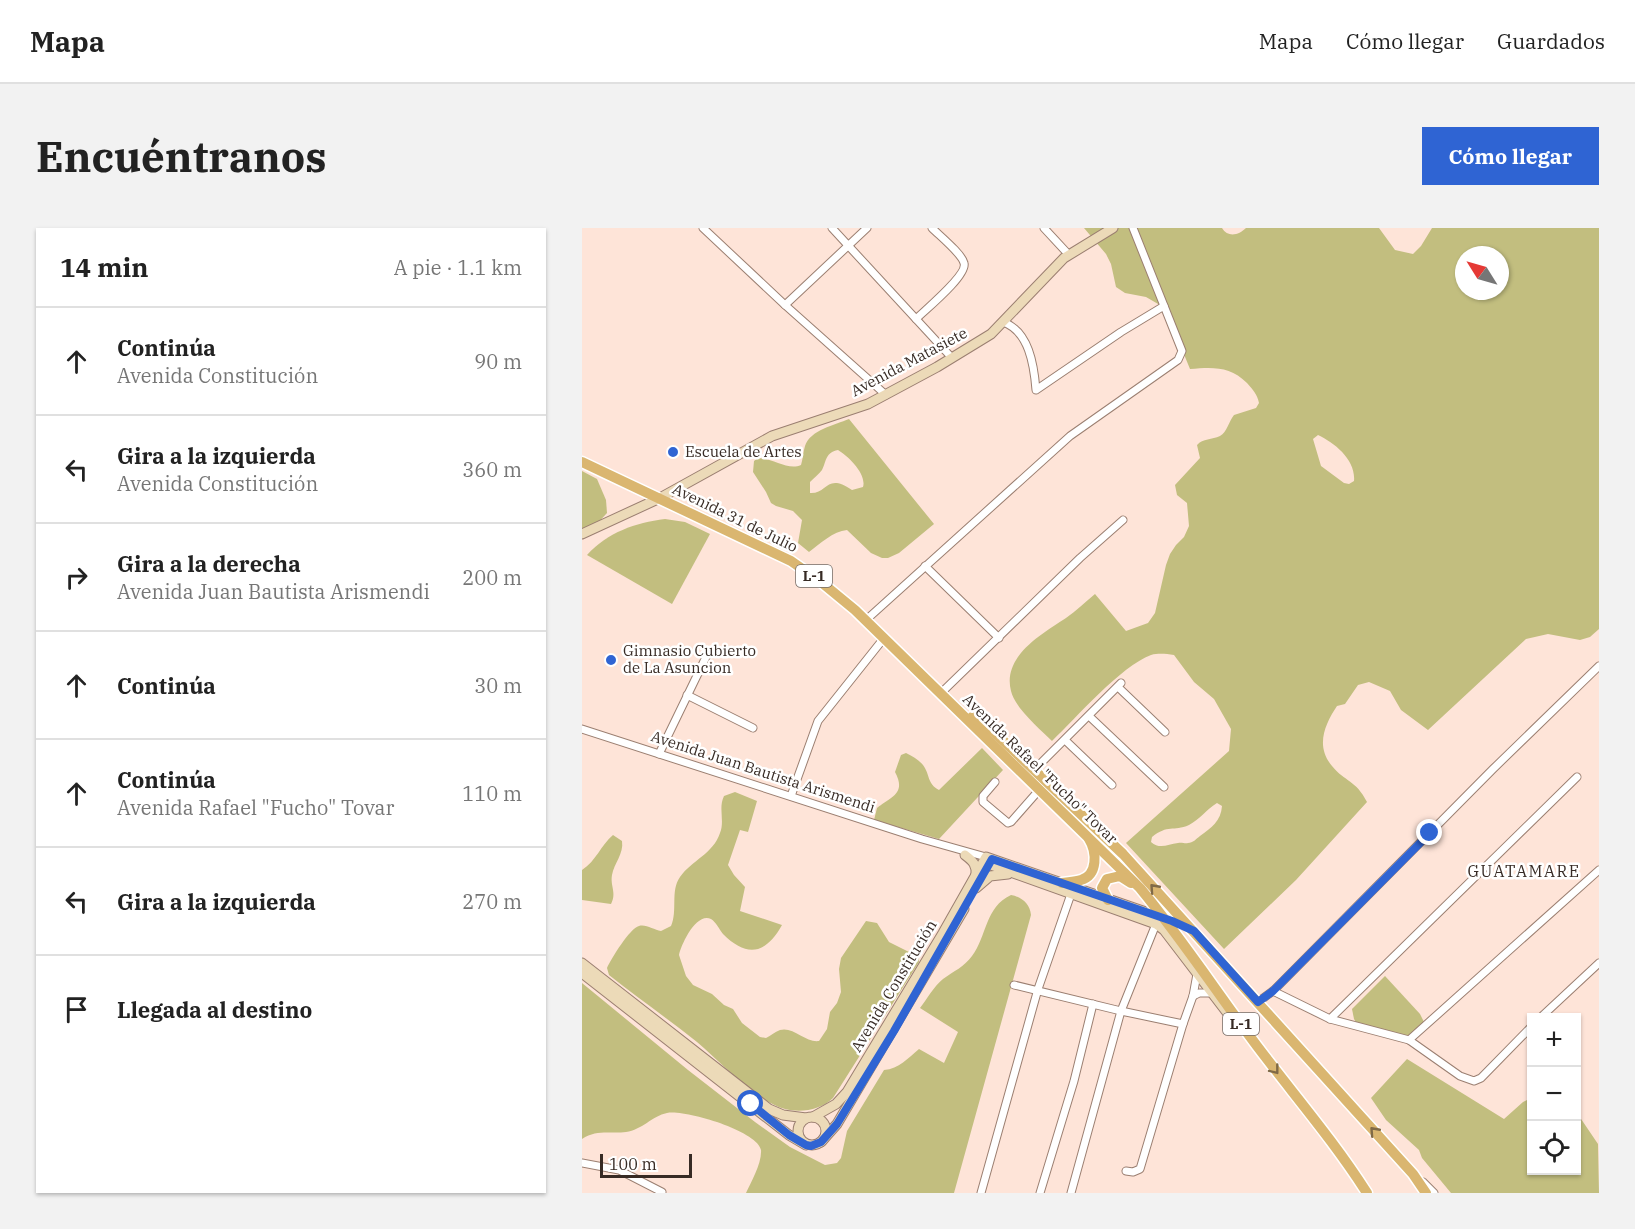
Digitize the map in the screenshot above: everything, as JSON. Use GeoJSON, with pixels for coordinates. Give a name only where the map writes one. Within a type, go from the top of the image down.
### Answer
{"type":"FeatureCollection","features":[{"type":"Feature","properties":{"kind":"main road","name":"Avenida 31 de Julio"},"geometry":{"type":"LineString","coordinates":[[582,462],[791,561],[828,587],[866,620],[940,694]]}},
{"type":"Feature","properties":{"kind":"main road","name":"Avenida Rafael \"Fucho\" Tovar"},"geometry":{"type":"LineString","coordinates":[[940,694],[994,733],[1123,854],[1413,1174]]}},
{"type":"Feature","properties":{"kind":"main road","name":"Avenida Rafael \"Fucho\" Tovar"},"geometry":{"type":"LineString","coordinates":[[940,694],[1084,831],[1140,888],[1161,922],[1344,1157],[1367,1193]]}},
{"type":"Feature","properties":{"kind":"main road"},"geometry":{"type":"LineString","coordinates":[[1062,883],[1082,880],[1090,874],[1095,862],[1093,844],[1084,831]]}},
{"type":"Feature","properties":{"kind":"main road","name":"L-1"},"geometry":{"type":"LineString","coordinates":[[1108,900],[1102,888],[1104,882],[1110,877],[1120,876],[1140,888]]}},
{"type":"Feature","properties":{"kind":"main road"},"geometry":{"type":"LineString","coordinates":[[1161,922],[1194,931]]}},
{"type":"Feature","properties":{"kind":"main road","name":"L-1"},"geometry":{"type":"LineString","coordinates":[[1344,1157],[1372,1193]]}},
{"type":"Feature","properties":{"kind":"main road","name":"L-1"},"geometry":{"type":"LineString","coordinates":[[1413,1174],[1425,1193]]}},
{"type":"Feature","properties":{"kind":"street"},"geometry":{"type":"LineString","coordinates":[[703,228],[886,394]]}},
{"type":"Feature","properties":{"kind":"street"},"geometry":{"type":"LineString","coordinates":[[832,228],[952,358]]}},
{"type":"Feature","properties":{"kind":"street"},"geometry":{"type":"LineString","coordinates":[[785,304],[867,228]]}},
{"type":"Feature","properties":{"kind":"street"},"geometry":{"type":"LineString","coordinates":[[916,319],[959,277],[964,268],[964,262],[932,228]]}},
{"type":"Feature","properties":{"kind":"street"},"geometry":{"type":"LineString","coordinates":[[1044,228],[1069,255]]}},
{"type":"Feature","properties":{"kind":"street","name":"Avenida Matasiete"},"geometry":{"type":"LineString","coordinates":[[582,534],[660,498],[772,436],[868,404],[952,358],[991,334],[1069,255],[1113,228]]}},
{"type":"Feature","properties":{"kind":"street"},"geometry":{"type":"LineString","coordinates":[[866,620],[1070,436],[1178,360],[1182,351],[1133,228]]}},
{"type":"Feature","properties":{"kind":"street"},"geometry":{"type":"LineString","coordinates":[[1003,322],[1018,332],[1027,345],[1036,390],[1121,332],[1164,306]]}},
{"type":"Feature","properties":{"kind":"street"},"geometry":{"type":"LineString","coordinates":[[940,694],[1122,520]]}},
{"type":"Feature","properties":{"kind":"street"},"geometry":{"type":"LineString","coordinates":[[926,566],[999,638]]}},
{"type":"Feature","properties":{"kind":"street"},"geometry":{"type":"LineString","coordinates":[[791,796],[818,721],[884,638]]}},
{"type":"Feature","properties":{"kind":"street"},"geometry":{"type":"LineString","coordinates":[[659,754],[707,655]]}},
{"type":"Feature","properties":{"kind":"street"},"geometry":{"type":"LineString","coordinates":[[1258,1002],[1273,991],[1485,777],[1599,666]]}},
{"type":"Feature","properties":{"kind":"street"},"geometry":{"type":"LineString","coordinates":[[1034,770],[1120,685],[1165,732]]}},
{"type":"Feature","properties":{"kind":"street"},"geometry":{"type":"LineString","coordinates":[[687,695],[753,728]]}},
{"type":"Feature","properties":{"kind":"street"},"geometry":{"type":"LineString","coordinates":[[1089,716],[1164,787]]}},
{"type":"Feature","properties":{"kind":"street","name":"Avenida Juan Bautista Arismendi"},"geometry":{"type":"LineString","coordinates":[[582,729],[1062,883],[1161,922],[1164,930],[1211,993],[1251,1038]]}},
{"type":"Feature","properties":{"kind":"street"},"geometry":{"type":"LineString","coordinates":[[1065,740],[1112,784]]}},
{"type":"Feature","properties":{"kind":"street"},"geometry":{"type":"LineString","coordinates":[[1330,1019],[1577,777]]}},
{"type":"Feature","properties":{"kind":"street"},"geometry":{"type":"LineString","coordinates":[[995,782],[983,796],[983,802],[1008,823],[1040,789]]}},
{"type":"Feature","properties":{"kind":"street","name":"Avenida Juan Bautista Arismendi"},"geometry":{"type":"LineString","coordinates":[[934,843],[988,861],[1015,874],[1071,894],[1161,922]]}},
{"type":"Feature","properties":{"kind":"street"},"geometry":{"type":"LineString","coordinates":[[965,855],[973,862],[976,876]]}},
{"type":"Feature","properties":{"kind":"street","name":"Avenida Constitución"},"geometry":{"type":"LineString","coordinates":[[810,1117],[836,1104],[847,1092],[976,876],[988,861]]}},
{"type":"Feature","properties":{"kind":"street","name":"Avenida Constitución"},"geometry":{"type":"LineString","coordinates":[[821,1142],[837,1124],[871,1068],[976,888],[988,861]]}},
{"type":"Feature","properties":{"kind":"street"},"geometry":{"type":"LineString","coordinates":[[1409,1041],[1599,870]]}},
{"type":"Feature","properties":{"kind":"street","name":"L-1"},"geometry":{"type":"LineString","coordinates":[[976,888],[990,876],[1015,874]]}},
{"type":"Feature","properties":{"kind":"street"},"geometry":{"type":"LineString","coordinates":[[981,1193],[1038,989],[1071,894]]}},
{"type":"Feature","properties":{"kind":"street"},"geometry":{"type":"LineString","coordinates":[[1071,1193],[1121,1011],[1161,922]]}},
{"type":"Feature","properties":{"kind":"street"},"geometry":{"type":"LineString","coordinates":[[582,963],[770,1109],[823,1122],[826,1127],[825,1138],[811,1146],[789,1135],[582,973]]}},
{"type":"Feature","properties":{"kind":"street"},"geometry":{"type":"LineString","coordinates":[[1544,1013],[1599,963]]}},
{"type":"Feature","properties":{"kind":"street"},"geometry":{"type":"LineString","coordinates":[[1126,1171],[1133,1172],[1140,1169],[1193,996],[1197,974]]}},
{"type":"Feature","properties":{"kind":"street"},"geometry":{"type":"LineString","coordinates":[[1014,985],[1183,1024]]}},
{"type":"Feature","properties":{"kind":"street"},"geometry":{"type":"LineString","coordinates":[[1273,991],[1330,1019],[1409,1041],[1460,1076],[1474,1082],[1527,1031]]}},
{"type":"Feature","properties":{"kind":"street"},"geometry":{"type":"LineString","coordinates":[[1193,996],[1199,993],[1211,993]]}},
{"type":"Feature","properties":{"kind":"street"},"geometry":{"type":"LineString","coordinates":[[1040,1193],[1074,1081],[1093,1004]]}},
{"type":"Feature","properties":{"kind":"street"},"geometry":{"type":"LineString","coordinates":[[806,1145],[797,1131],[798,1126],[810,1117]]}},
{"type":"Feature","properties":{"kind":"street"},"geometry":{"type":"LineString","coordinates":[[582,1163],[619,1170],[662,1192]]}},
{"type":"Feature","properties":{"kind":"street","name":"L-1"},"geometry":{"type":"LineString","coordinates":[[1413,1174],[1434,1193]]}},
{"type":"Feature","properties":{"kind":"shaded area"},"geometry":{"type":"Polygon","coordinates":[[[1084,228],[1222,228],[1227,233],[1234,234],[1246,228],[1379,228],[1395,250],[1413,254],[1432,228],[1599,228],[1599,629],[1590,637],[1580,640],[1548,634],[1526,639],[1428,730],[1401,710],[1390,691],[1369,682],[1358,685],[1345,704],[1337,706],[1326,728],[1323,743],[1324,751],[1332,766],[1359,789],[1367,802],[1296,880],[1224,949],[1126,843],[1229,751],[1231,729],[1214,699],[1194,682],[1174,655],[1151,655],[1139,661],[1113,681],[1052,741],[1017,704],[1011,691],[1012,667],[1026,647],[1095,594],[1126,631],[1148,623],[1155,613],[1170,554],[1184,537],[1189,526],[1187,503],[1177,495],[1175,485],[1200,458],[1197,445],[1202,441],[1220,436],[1234,415],[1256,408],[1259,403],[1247,383],[1234,373],[1214,368],[1190,369],[1165,308],[1146,297],[1125,293],[1116,287],[1111,264],[1106,254],[1084,228]],[[1318,435],[1313,439],[1321,466],[1344,483],[1349,484],[1354,481],[1354,473],[1348,459],[1331,443],[1318,435]],[[1217,803],[1193,823],[1162,831],[1152,837],[1151,842],[1161,846],[1193,842],[1218,820],[1222,806],[1217,803]]]}},
{"type":"Feature","properties":{"kind":"shaded area"},"geometry":{"type":"Polygon","coordinates":[[[849,419],[934,524],[899,553],[888,558],[871,553],[847,530],[832,535],[809,552],[798,543],[802,520],[793,511],[771,503],[753,472],[754,461],[758,458],[791,466],[801,465],[805,446],[812,436],[849,419]],[[838,450],[827,457],[822,470],[810,482],[810,493],[832,483],[852,490],[863,487],[859,471],[838,450]]]}},
{"type":"Feature","properties":{"kind":"shaded area"},"geometry":{"type":"Polygon","coordinates":[[[582,471],[597,479],[606,500],[607,513],[595,526],[582,532],[582,471]]]}},
{"type":"Feature","properties":{"kind":"shaded area"},"geometry":{"type":"Polygon","coordinates":[[[665,519],[685,522],[710,534],[672,604],[587,555],[604,540],[623,530],[665,519]]]}},
{"type":"Feature","properties":{"kind":"shaded area"},"geometry":{"type":"Polygon","coordinates":[[[982,748],[1003,770],[939,839],[874,820],[877,808],[892,798],[898,790],[898,779],[895,772],[901,755],[906,753],[920,761],[932,785],[939,790],[982,748]]]}},
{"type":"Feature","properties":{"kind":"shaded area"},"geometry":{"type":"Polygon","coordinates":[[[735,792],[757,801],[748,832],[740,830],[728,865],[745,887],[740,911],[782,925],[776,935],[763,947],[748,949],[732,942],[711,919],[700,920],[686,937],[679,955],[686,976],[693,985],[712,994],[724,1005],[733,1009],[742,1023],[760,1037],[766,1038],[785,1029],[809,1040],[819,1041],[827,1029],[830,1012],[841,992],[839,969],[841,958],[866,921],[877,923],[889,942],[919,957],[919,962],[833,1098],[810,1110],[785,1109],[762,1098],[697,1042],[609,975],[607,968],[621,944],[635,928],[644,926],[661,931],[671,926],[677,883],[685,871],[717,840],[722,824],[722,801],[724,796],[735,792]]]}},
{"type":"Feature","properties":{"kind":"shaded area"},"geometry":{"type":"Polygon","coordinates":[[[613,835],[622,841],[622,846],[612,875],[611,904],[582,900],[582,870],[613,835]]]}},
{"type":"Feature","properties":{"kind":"shaded area"},"geometry":{"type":"Polygon","coordinates":[[[1011,895],[1025,902],[1031,915],[954,1193],[746,1193],[760,1161],[761,1150],[757,1143],[734,1129],[688,1114],[667,1113],[632,1131],[598,1133],[582,1139],[582,983],[688,1070],[790,1147],[825,1165],[837,1163],[841,1158],[847,1131],[884,1070],[899,1065],[919,1049],[944,1063],[958,1032],[920,1008],[943,979],[969,960],[977,948],[991,914],[1002,900],[1011,895]]]}},
{"type":"Feature","properties":{"kind":"shaded area"},"geometry":{"type":"Polygon","coordinates":[[[1385,976],[1420,1014],[1424,1022],[1410,1035],[1394,1036],[1357,1024],[1354,1019],[1352,1009],[1385,976]]]}},
{"type":"Feature","properties":{"kind":"shaded area"},"geometry":{"type":"Polygon","coordinates":[[[1407,1059],[1504,1119],[1527,1100],[1527,1175],[1581,1175],[1581,1119],[1598,1144],[1599,1193],[1451,1193],[1422,1158],[1419,1150],[1386,1120],[1371,1098],[1407,1059]]]}},
{"type":"Feature","properties":{"kind":"place","name":"Escuela de Artes"},"geometry":{"type":"Point","coordinates":[673,452]}},
{"type":"Feature","properties":{"kind":"place","name":"Gimnasio Cubierto de La Asuncion"},"geometry":{"type":"Point","coordinates":[611,660]}},
{"type":"Feature","properties":{"kind":"district","name":"GUATAMARE"},"geometry":{"type":"Point","coordinates":[1524,871]}},
{"type":"Feature","properties":{"kind":"route"},"geometry":{"type":"LineString","coordinates":[[751,1104],[789,1135],[806,1145],[817,1145],[821,1142],[837,1124],[894,1031],[992,859],[1172,921],[1194,931],[1258,1002],[1273,991],[1430,833]]}}]}
